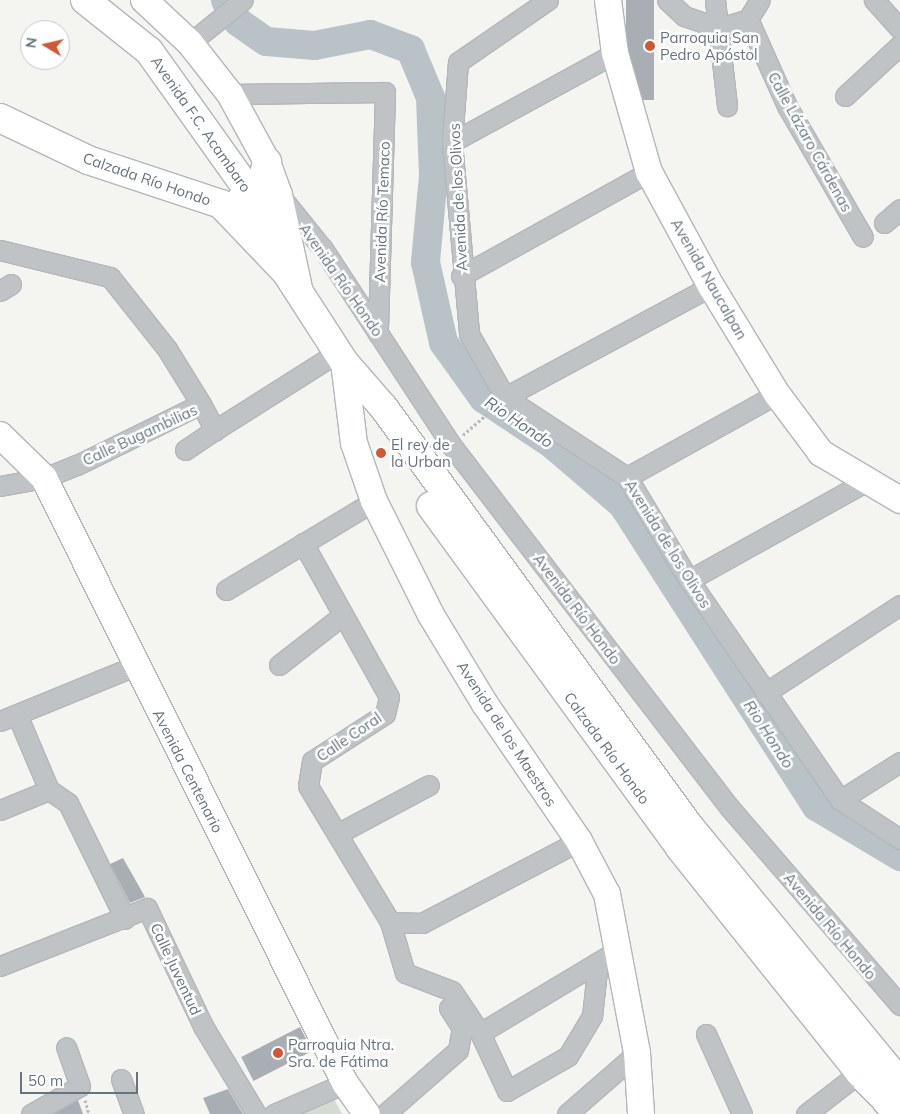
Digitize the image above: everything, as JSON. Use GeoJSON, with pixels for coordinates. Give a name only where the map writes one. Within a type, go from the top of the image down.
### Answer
{"type":"FeatureCollection","features":[{"type":"Feature","properties":{"kind":"main road","name":"Avenida F.C. Acambaro"},"geometry":{"type":"LineString","coordinates":[[85,0],[149,51],[251,194],[286,272]]}},
{"type":"Feature","properties":{"kind":"main road","name":"Avenida F.C. Acambaro"},"geometry":{"type":"LineString","coordinates":[[144,0],[190,43],[230,94],[268,162],[279,195],[301,298]]}},
{"type":"Feature","properties":{"kind":"main road","name":"Avenida Naucalpan"},"geometry":{"type":"LineString","coordinates":[[608,0],[615,53],[649,172],[711,286],[777,394],[821,452],[866,482],[900,500]]}},
{"type":"Feature","properties":{"kind":"main road","name":"Calzada Río Hondo"},"geometry":{"type":"LineString","coordinates":[[2,120],[88,160],[221,204],[286,272],[340,357],[384,408],[689,826],[869,1066],[899,1114]]}},
{"type":"Feature","properties":{"kind":"main road"},"geometry":{"type":"LineString","coordinates":[[221,204],[239,203],[251,194],[262,181],[268,162]]}},
{"type":"Feature","properties":{"kind":"main road","name":"Avenida de los Maestros"},"geometry":{"type":"LineString","coordinates":[[340,357],[354,443],[374,501],[436,623],[579,841],[607,894],[609,956],[637,1053],[641,1114]]}},
{"type":"Feature","properties":{"kind":"main road","name":"Avenida Centenario"},"geometry":{"type":"LineString","coordinates":[[0,435],[44,478],[135,666],[345,1083],[367,1114]]}},
{"type":"Feature","properties":{"kind":"main road","name":"Calzada Río Hondo"},"geometry":{"type":"LineString","coordinates":[[869,1066],[900,1083]]}},
{"type":"Feature","properties":{"kind":"street","name":"Avenida de los Olivos"},"geometry":{"type":"LineString","coordinates":[[548,0],[458,62],[452,142],[461,276],[469,334],[501,401],[626,477],[689,580],[840,800],[900,839]]}},
{"type":"Feature","properties":{"kind":"street"},"geometry":{"type":"LineString","coordinates":[[666,0],[684,16],[719,28],[748,19],[760,0]]}},
{"type":"Feature","properties":{"kind":"street"},"geometry":{"type":"LineString","coordinates":[[715,0],[728,106]]}},
{"type":"Feature","properties":{"kind":"street"},"geometry":{"type":"LineString","coordinates":[[874,0],[900,29]]}},
{"type":"Feature","properties":{"kind":"street"},"geometry":{"type":"LineString","coordinates":[[190,43],[236,6]]}},
{"type":"Feature","properties":{"kind":"street","name":"Calle Lázaro Cárdenas"},"geometry":{"type":"LineString","coordinates":[[748,19],[787,106],[863,237]]}},
{"type":"Feature","properties":{"kind":"street"},"geometry":{"type":"LineString","coordinates":[[845,96],[900,45]]}},
{"type":"Feature","properties":{"kind":"street"},"geometry":{"type":"LineString","coordinates":[[452,142],[615,53]]}},
{"type":"Feature","properties":{"kind":"street","name":"Avenida Río Temaco"},"geometry":{"type":"LineString","coordinates":[[230,94],[385,92],[378,333]]}},
{"type":"Feature","properties":{"kind":"street"},"geometry":{"type":"LineString","coordinates":[[461,276],[649,172]]}},
{"type":"Feature","properties":{"kind":"street","name":"Avenida Río Hondo"},"geometry":{"type":"LineString","coordinates":[[279,195],[323,249],[452,446],[729,807],[900,1005]]}},
{"type":"Feature","properties":{"kind":"street"},"geometry":{"type":"LineString","coordinates":[[884,223],[900,209]]}},
{"type":"Feature","properties":{"kind":"street"},"geometry":{"type":"LineString","coordinates":[[0,250],[110,277],[167,349],[201,404]]}},
{"type":"Feature","properties":{"kind":"street"},"geometry":{"type":"LineString","coordinates":[[501,401],[711,286]]}},
{"type":"Feature","properties":{"kind":"street","name":"Calle Bugambilias"},"geometry":{"type":"LineString","coordinates":[[0,486],[44,478],[201,404],[216,430],[340,357]]}},
{"type":"Feature","properties":{"kind":"street"},"geometry":{"type":"LineString","coordinates":[[626,477],[777,394]]}},
{"type":"Feature","properties":{"kind":"street"},"geometry":{"type":"LineString","coordinates":[[185,450],[216,430]]}},
{"type":"Feature","properties":{"kind":"street"},"geometry":{"type":"LineString","coordinates":[[689,580],[866,482]]}},
{"type":"Feature","properties":{"kind":"street"},"geometry":{"type":"LineString","coordinates":[[226,590],[374,501]]}},
{"type":"Feature","properties":{"kind":"street","name":"Calle Coral"},"geometry":{"type":"LineString","coordinates":[[303,543],[389,703],[384,714],[312,761],[308,770],[308,786],[390,922],[405,973],[452,991],[480,1033]]}},
{"type":"Feature","properties":{"kind":"street"},"geometry":{"type":"LineString","coordinates":[[765,693],[900,605]]}},
{"type":"Feature","properties":{"kind":"street"},"geometry":{"type":"LineString","coordinates":[[279,665],[343,615]]}},
{"type":"Feature","properties":{"kind":"street"},"geometry":{"type":"LineString","coordinates":[[0,721],[18,717],[135,666]]}},
{"type":"Feature","properties":{"kind":"street"},"geometry":{"type":"LineString","coordinates":[[18,717],[49,790],[68,803],[125,919]]}},
{"type":"Feature","properties":{"kind":"street"},"geometry":{"type":"LineString","coordinates":[[840,800],[900,762]]}},
{"type":"Feature","properties":{"kind":"street"},"geometry":{"type":"LineString","coordinates":[[337,834],[429,785]]}},
{"type":"Feature","properties":{"kind":"street"},"geometry":{"type":"LineString","coordinates":[[0,810],[49,790]]}},
{"type":"Feature","properties":{"kind":"street"},"geometry":{"type":"LineString","coordinates":[[390,922],[422,923],[579,841]]}},
{"type":"Feature","properties":{"kind":"street","name":"Calle Juventud"},"geometry":{"type":"LineString","coordinates":[[0,966],[125,919],[147,908],[203,1026],[256,1114]]}},
{"type":"Feature","properties":{"kind":"street"},"geometry":{"type":"LineString","coordinates":[[609,956],[592,1016],[568,1056],[507,1091],[480,1033],[609,956]]}},
{"type":"Feature","properties":{"kind":"street"},"geometry":{"type":"LineString","coordinates":[[385,1114],[449,1061],[463,1040],[462,1028],[445,1001],[436,994],[395,983]]}},
{"type":"Feature","properties":{"kind":"street"},"geometry":{"type":"LineString","coordinates":[[706,1034],[742,1114]]}},
{"type":"Feature","properties":{"kind":"street"},"geometry":{"type":"LineString","coordinates":[[31,1114],[80,1086],[66,1047]]}},
{"type":"Feature","properties":{"kind":"street"},"geometry":{"type":"LineString","coordinates":[[567,1114],[637,1053]]}},
{"type":"Feature","properties":{"kind":"street"},"geometry":{"type":"LineString","coordinates":[[806,1114],[869,1066]]}},
{"type":"Feature","properties":{"kind":"street"},"geometry":{"type":"LineString","coordinates":[[121,1079],[134,1114]]}},
{"type":"Feature","properties":{"kind":"street"},"geometry":{"type":"LineString","coordinates":[[274,1114],[345,1083]]}},
{"type":"Feature","properties":{"kind":"path"},"geometry":{"type":"LineString","coordinates":[[470,429],[501,401]]}},
{"type":"Feature","properties":{"kind":"shaded area"},"geometry":{"type":"Polygon","coordinates":[[[333,1097],[342,1114],[299,1114],[333,1097]]]}},
{"type":"Feature","properties":{"kind":"building","name":"Parroquia San Pedro Apóstol"},"geometry":{"type":"Polygon","coordinates":[[[626,0],[654,0],[654,100],[626,100],[626,0]]]}},
{"type":"Feature","properties":{"kind":"building"},"geometry":{"type":"Polygon","coordinates":[[[123,858],[145,897],[130,903],[110,864],[123,858]]]}},
{"type":"Feature","properties":{"kind":"building","name":"Parroquia Ntra. Sra. de Fátima"},"geometry":{"type":"Polygon","coordinates":[[[300,1027],[312,1051],[253,1081],[241,1057],[300,1027]]]}},
{"type":"Feature","properties":{"kind":"building"},"geometry":{"type":"Polygon","coordinates":[[[228,1089],[243,1114],[210,1114],[203,1098],[228,1089]]]}},
{"type":"Feature","properties":{"kind":"building"},"geometry":{"type":"Polygon","coordinates":[[[78,1100],[83,1114],[54,1114],[78,1100]]]}},
{"type":"Feature","properties":{"kind":"waterway","name":"Rio Hondo"},"geometry":{"type":"LineString","coordinates":[[225,0],[237,21],[266,41],[314,45],[370,34],[410,49],[430,97],[433,175],[425,262],[443,342],[483,398],[552,444],[622,504],[816,806],[900,856]]}},
{"type":"Feature","properties":{"kind":"place","name":"Parroquia San Pedro Apóstol"},"geometry":{"type":"Point","coordinates":[650,46]}},
{"type":"Feature","properties":{"kind":"place","name":"El rey de la Urban"},"geometry":{"type":"Point","coordinates":[381,453]}},
{"type":"Feature","properties":{"kind":"place","name":"Parroquia Ntra. Sra. de Fátima"},"geometry":{"type":"Point","coordinates":[278,1053]}}]}
